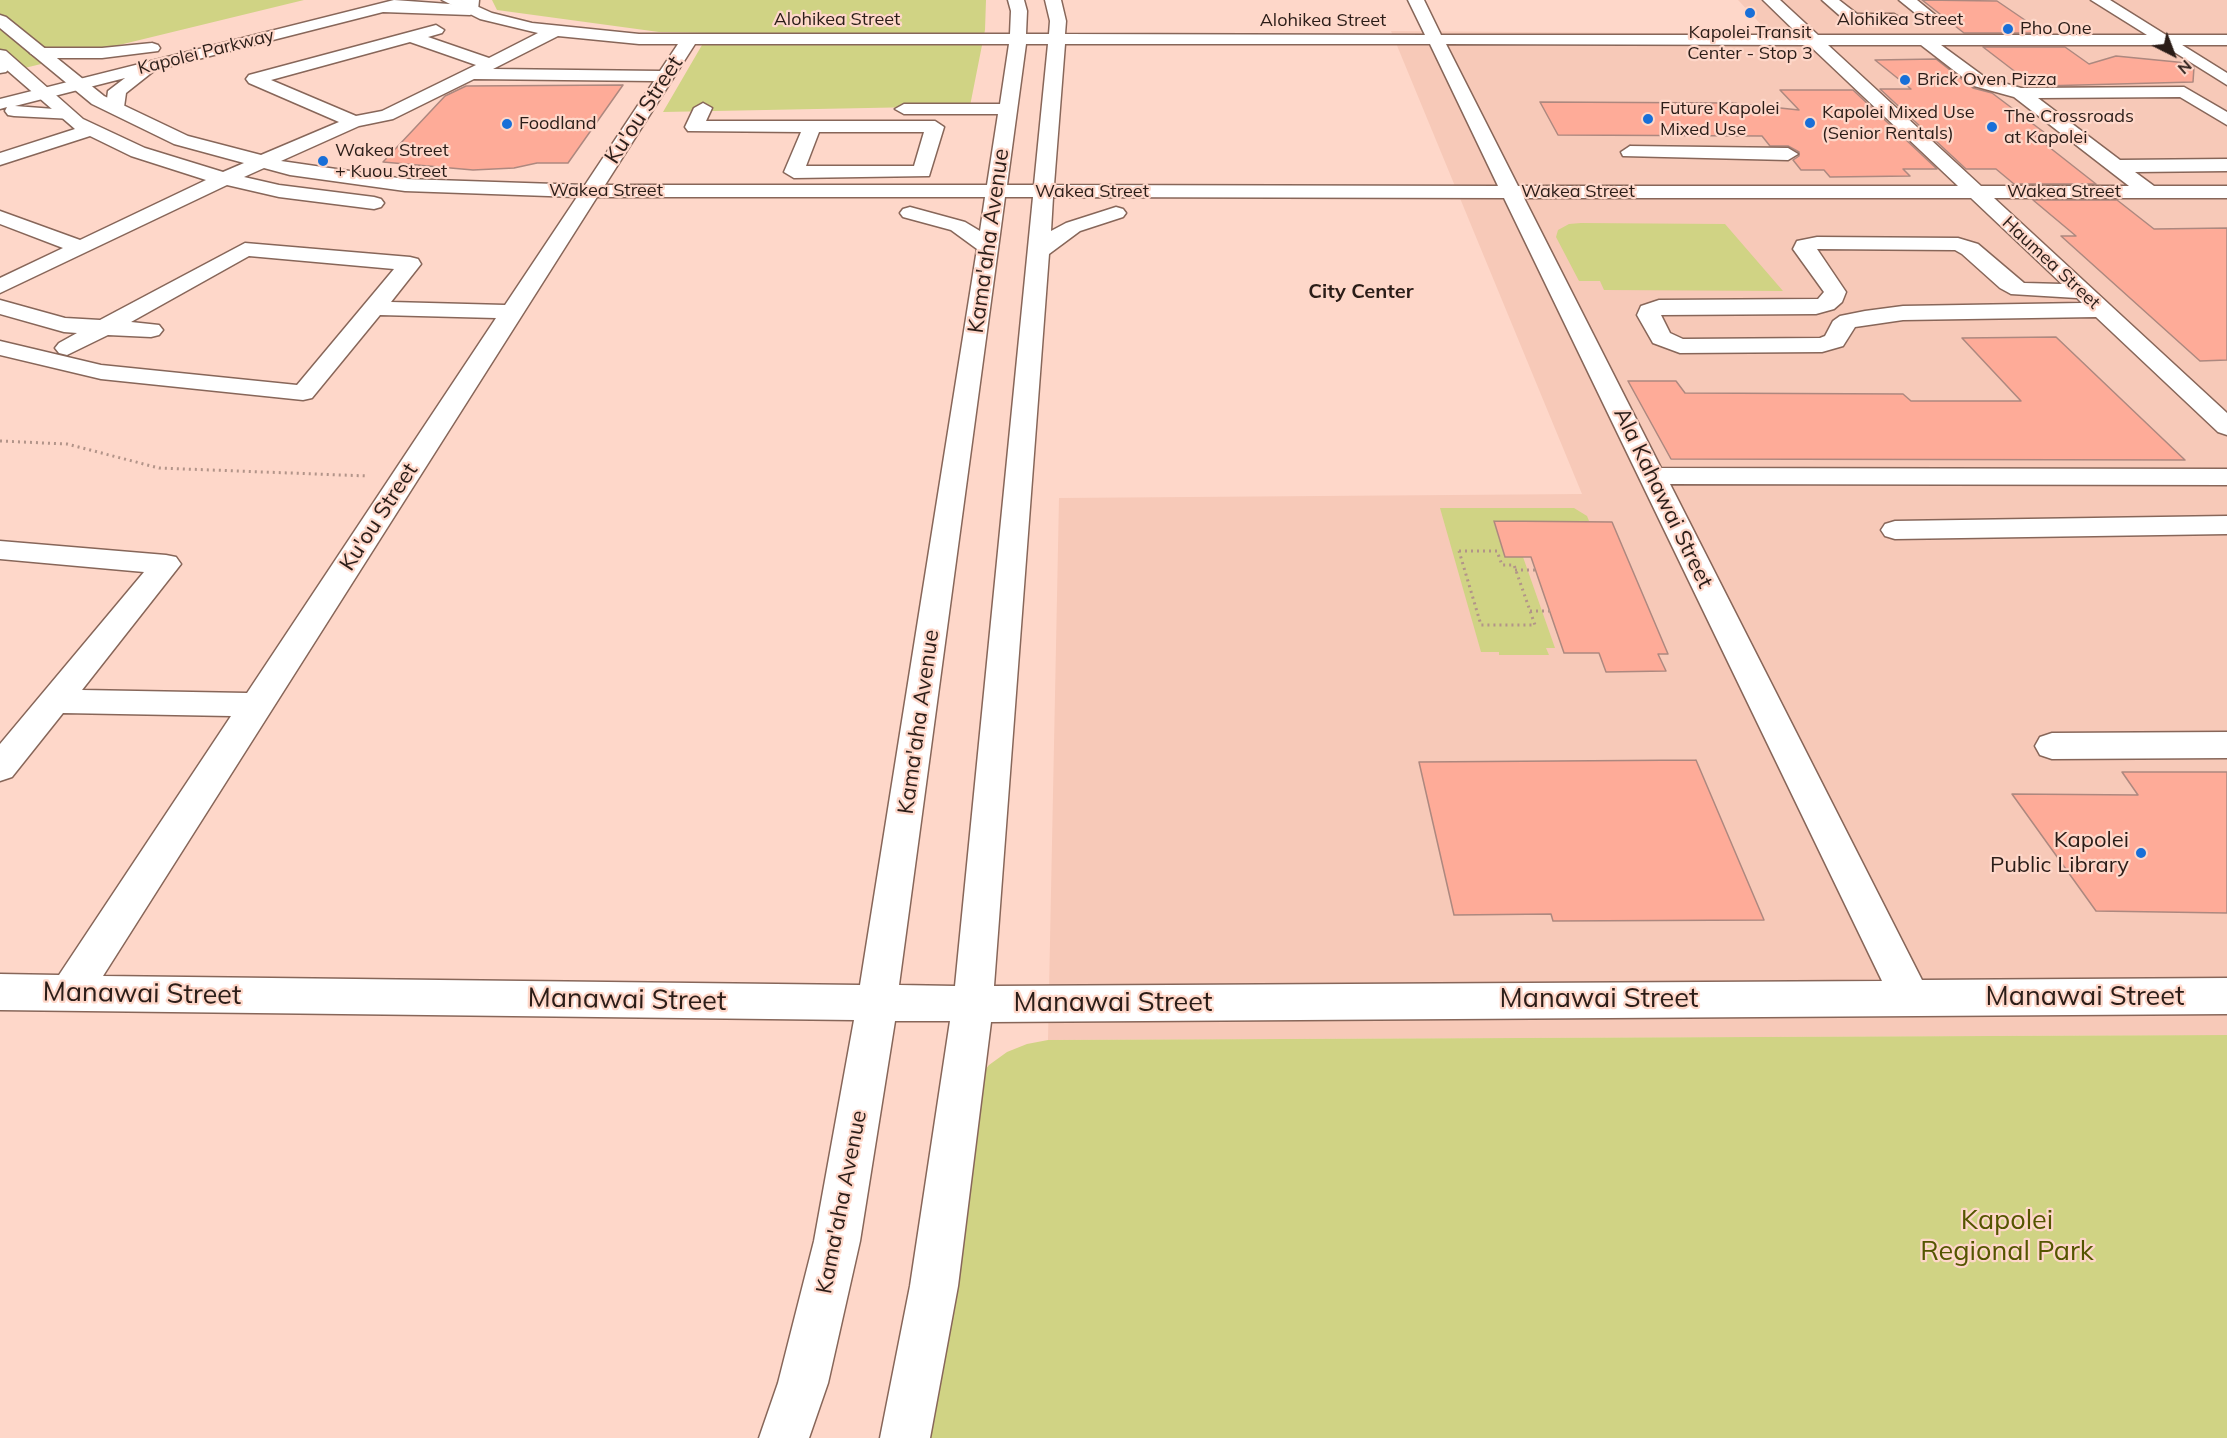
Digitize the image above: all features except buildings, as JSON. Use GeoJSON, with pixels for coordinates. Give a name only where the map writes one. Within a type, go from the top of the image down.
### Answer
{"type":"FeatureCollection","features":[{"type":"Feature","properties":{"kind":"street","name":"Kapolei Parkway"},"geometry":{"type":"LineString","coordinates":[[278,17],[346,0]]}},
{"type":"Feature","properties":{"kind":"street","name":"Kapolei Parkway"},"geometry":{"type":"LineString","coordinates":[[0,104],[412,0]]}},
{"type":"Feature","properties":{"kind":"street","name":"Alohikea Street"},"geometry":{"type":"LineString","coordinates":[[450,0],[470,5],[550,47],[608,37],[689,40],[1436,40],[1600,45],[1813,39],[2227,40]]}},
{"type":"Feature","properties":{"kind":"street","name":"Kama'aha Avenue"},"geometry":{"type":"LineString","coordinates":[[784,1438],[803,1383],[837,1241],[878,1003],[1018,40],[1019,11],[1016,0]]}},
{"type":"Feature","properties":{"kind":"street","name":"Kama'aha Avenue"},"geometry":{"type":"LineString","coordinates":[[905,1438],[934,1286],[974,1004],[1044,160],[1057,40],[1058,21],[1053,0]]}},
{"type":"Feature","properties":{"kind":"street","name":"Ala Kahawai Street"},"geometry":{"type":"LineString","coordinates":[[1416,0],[1910,997]]}},
{"type":"Feature","properties":{"kind":"street","name":"Haumea Street"},"geometry":{"type":"LineString","coordinates":[[1771,0],[2227,427]]}},
{"type":"Feature","properties":{"kind":"street"},"geometry":{"type":"LineString","coordinates":[[1830,0],[1853,19],[1931,18],[1908,0]]}},
{"type":"Feature","properties":{"kind":"street"},"geometry":{"type":"LineString","coordinates":[[2099,0],[2227,80]]}},
{"type":"Feature","properties":{"kind":"street"},"geometry":{"type":"LineString","coordinates":[[364,12],[470,5]]}},
{"type":"Feature","properties":{"kind":"street"},"geometry":{"type":"LineString","coordinates":[[1892,19],[1980,82],[2020,93],[2184,92],[2227,120]]}},
{"type":"Feature","properties":{"kind":"street","name":"Wakea Street"},"geometry":{"type":"LineString","coordinates":[[0,20],[98,100],[181,140],[260,162],[405,185],[581,207],[849,192],[909,203],[1041,202],[1118,192],[1517,207],[1658,192],[2227,192]]}},
{"type":"Feature","properties":{"kind":"street"},"geometry":{"type":"LineString","coordinates":[[2174,23],[2227,55]]}},
{"type":"Feature","properties":{"kind":"street"},"geometry":{"type":"LineString","coordinates":[[354,122],[255,79],[436,30]]}},
{"type":"Feature","properties":{"kind":"street"},"geometry":{"type":"LineString","coordinates":[[412,37],[483,68],[666,76]]}},
{"type":"Feature","properties":{"kind":"street","name":"Ku'ou Street"},"geometry":{"type":"LineString","coordinates":[[69,994],[581,207],[664,108],[666,76],[689,40]]}},
{"type":"Feature","properties":{"kind":"street","name":"Kapolei Parkway"},"geometry":{"type":"LineString","coordinates":[[0,85],[158,46],[102,53],[37,52]]}},
{"type":"Feature","properties":{"kind":"street"},"geometry":{"type":"LineString","coordinates":[[483,68],[534,68],[550,47]]}},
{"type":"Feature","properties":{"kind":"street"},"geometry":{"type":"LineString","coordinates":[[0,286],[260,162],[354,122],[387,115],[483,68],[550,47]]}},
{"type":"Feature","properties":{"kind":"street"},"geometry":{"type":"LineString","coordinates":[[1941,52],[2012,54]]}},
{"type":"Feature","properties":{"kind":"street"},"geometry":{"type":"LineString","coordinates":[[4,61],[67,115],[90,130],[138,152],[223,179],[279,191],[391,204]]}},
{"type":"Feature","properties":{"kind":"street"},"geometry":{"type":"LineString","coordinates":[[116,107],[117,91],[123,84],[160,64]]}},
{"type":"Feature","properties":{"kind":"street"},"geometry":{"type":"LineString","coordinates":[[2020,93],[2149,192]]}},
{"type":"Feature","properties":{"kind":"street"},"geometry":{"type":"LineString","coordinates":[[664,108],[726,108]]}},
{"type":"Feature","properties":{"kind":"street"},"geometry":{"type":"LineString","coordinates":[[704,108],[694,127],[812,127],[870,118],[1007,109]]}},
{"type":"Feature","properties":{"kind":"street"},"geometry":{"type":"LineString","coordinates":[[805,108],[935,127],[922,172],[794,172],[812,127]]}},
{"type":"Feature","properties":{"kind":"street"},"geometry":{"type":"LineString","coordinates":[[0,111],[32,110],[67,115]]}},
{"type":"Feature","properties":{"kind":"street"},"geometry":{"type":"LineString","coordinates":[[849,192],[870,118]]}},
{"type":"Feature","properties":{"kind":"street"},"geometry":{"type":"LineString","coordinates":[[0,159],[90,130]]}},
{"type":"Feature","properties":{"kind":"street"},"geometry":{"type":"LineString","coordinates":[[1658,192],[1634,158],[1788,154]]}},
{"type":"Feature","properties":{"kind":"street"},"geometry":{"type":"LineString","coordinates":[[909,203],[966,179],[1002,156]]}},
{"type":"Feature","properties":{"kind":"street"},"geometry":{"type":"LineString","coordinates":[[1044,160],[1075,179],[1118,192]]}},
{"type":"Feature","properties":{"kind":"street"},"geometry":{"type":"LineString","coordinates":[[2115,166],[2227,165]]}},
{"type":"Feature","properties":{"kind":"street","name":"Wakea Street"},"geometry":{"type":"LineString","coordinates":[[1041,202],[1116,213],[1140,213]]}},
{"type":"Feature","properties":{"kind":"street"},"geometry":{"type":"LineString","coordinates":[[909,203],[958,226],[988,247]]}},
{"type":"Feature","properties":{"kind":"street","name":"Wakea Street"},"geometry":{"type":"LineString","coordinates":[[887,213],[909,203]]}},
{"type":"Feature","properties":{"kind":"street","name":"Wakea Street"},"geometry":{"type":"LineString","coordinates":[[2080,212],[2227,211]]}},
{"type":"Feature","properties":{"kind":"street","name":"Wakea Street"},"geometry":{"type":"LineString","coordinates":[[1967,212],[2027,212]]}},
{"type":"Feature","properties":{"kind":"street"},"geometry":{"type":"LineString","coordinates":[[1037,254],[1053,239],[1073,227],[1116,213]]}},
{"type":"Feature","properties":{"kind":"street"},"geometry":{"type":"LineString","coordinates":[[4,223],[80,248]]}},
{"type":"Feature","properties":{"kind":"street"},"geometry":{"type":"LineString","coordinates":[[2083,292],[2019,289],[2008,283],[1971,249],[1958,244],[1817,243],[1805,246],[1804,249],[1835,292],[1834,297],[1826,304],[1816,308],[1659,306],[1649,311],[1649,315],[1661,338],[1680,346],[1822,345],[1835,341],[1841,327],[1848,321],[1875,316],[1903,313],[2102,310]]}},
{"type":"Feature","properties":{"kind":"street"},"geometry":{"type":"LineString","coordinates":[[0,348],[101,372],[303,393],[410,264],[245,249],[67,348]]}},
{"type":"Feature","properties":{"kind":"street"},"geometry":{"type":"LineString","coordinates":[[0,306],[64,325],[151,330]]}},
{"type":"Feature","properties":{"kind":"street"},"geometry":{"type":"LineString","coordinates":[[374,308],[512,312]]}},
{"type":"Feature","properties":{"kind":"street"},"geometry":{"type":"LineString","coordinates":[[0,336],[34,316]]}},
{"type":"Feature","properties":{"kind":"street"},"geometry":{"type":"LineString","coordinates":[[1652,476],[2227,477]]}},
{"type":"Feature","properties":{"kind":"street"},"geometry":{"type":"LineString","coordinates":[[1895,530],[2227,525]]}},
{"type":"Feature","properties":{"kind":"street"},"geometry":{"type":"LineString","coordinates":[[0,550],[166,564],[0,768]]}},
{"type":"Feature","properties":{"kind":"street"},"geometry":{"type":"LineString","coordinates":[[55,701],[257,705]]}},
{"type":"Feature","properties":{"kind":"street"},"geometry":{"type":"LineString","coordinates":[[2052,746],[2227,745]]}},
{"type":"Feature","properties":{"kind":"street","name":"Manawai Street"},"geometry":{"type":"LineString","coordinates":[[0,992],[974,1004],[2227,996]]}},
{"type":"Feature","properties":{"kind":"path"},"geometry":{"type":"LineString","coordinates":[[0,441],[67,444],[159,468],[405,477]]}},
{"type":"Feature","properties":{"kind":"path"},"geometry":{"type":"LineString","coordinates":[[1459,551],[1497,551],[1502,566],[1514,565],[1515,570],[1535,625],[1481,625],[1459,551]]}},
{"type":"Feature","properties":{"kind":"path"},"geometry":{"type":"LineString","coordinates":[[1515,570],[1536,570]]}},
{"type":"Feature","properties":{"kind":"path"},"geometry":{"type":"LineString","coordinates":[[1530,611],[1551,611]]}},
{"type":"Feature","properties":{"kind":"shaded area"},"geometry":{"type":"Polygon","coordinates":[[[1738,0],[2227,0],[2227,1035],[1048,1040],[1059,498],[1582,494],[1391,31],[1770,34],[1738,0]]]}},
{"type":"Feature","properties":{"kind":"green space"},"geometry":{"type":"Polygon","coordinates":[[[0,0],[304,0],[0,74],[0,0]]]}},
{"type":"Feature","properties":{"kind":"green space"},"geometry":{"type":"Polygon","coordinates":[[[492,0],[986,0],[985,30],[970,106],[663,112],[709,33],[659,32],[497,10],[492,0]]]}},
{"type":"Feature","properties":{"kind":"green space"},"geometry":{"type":"Polygon","coordinates":[[[1569,224],[1725,224],[1783,291],[1604,290],[1600,281],[1579,281],[1556,237],[1558,230],[1569,224]]]}},
{"type":"Feature","properties":{"kind":"green space"},"geometry":{"type":"Polygon","coordinates":[[[1440,508],[1574,508],[1587,516],[1589,521],[1494,522],[1505,557],[1523,557],[1555,648],[1546,648],[1549,655],[1499,655],[1499,652],[1481,652],[1440,508]]]}},
{"type":"Feature","properties":{"kind":"green space","name":"Kapolei Regional Park"},"geometry":{"type":"Polygon","coordinates":[[[2227,1035],[2227,1438],[914,1438],[974,1083],[989,1065],[1007,1052],[1027,1044],[1048,1040],[2227,1035]]]}},
{"type":"Feature","properties":{"kind":"place","name":"Kapolei Transit Center - Stop 3"},"geometry":{"type":"Point","coordinates":[1750,13]}},
{"type":"Feature","properties":{"kind":"place","name":"Pho One"},"geometry":{"type":"Point","coordinates":[2008,29]}},
{"type":"Feature","properties":{"kind":"place","name":"Brick Oven Pizza"},"geometry":{"type":"Point","coordinates":[1905,80]}},
{"type":"Feature","properties":{"kind":"place","name":"Future Kapolei Mixed Use"},"geometry":{"type":"Point","coordinates":[1648,119]}},
{"type":"Feature","properties":{"kind":"place","name":"Kapolei Mixed Use (Senior Rentals)"},"geometry":{"type":"Point","coordinates":[1810,123]}},
{"type":"Feature","properties":{"kind":"place","name":"Foodland"},"geometry":{"type":"Point","coordinates":[507,124]}},
{"type":"Feature","properties":{"kind":"place","name":"The Crossroads at Kapolei"},"geometry":{"type":"Point","coordinates":[1992,127]}},
{"type":"Feature","properties":{"kind":"place","name":"Wakea Street + Kuou Street"},"geometry":{"type":"Point","coordinates":[323,161]}},
{"type":"Feature","properties":{"kind":"place","name":"Kapolei Public Library"},"geometry":{"type":"Point","coordinates":[2141,853]}},
{"type":"Feature","properties":{"kind":"district","name":"City Center"},"geometry":{"type":"Point","coordinates":[1361,292]}}]}
